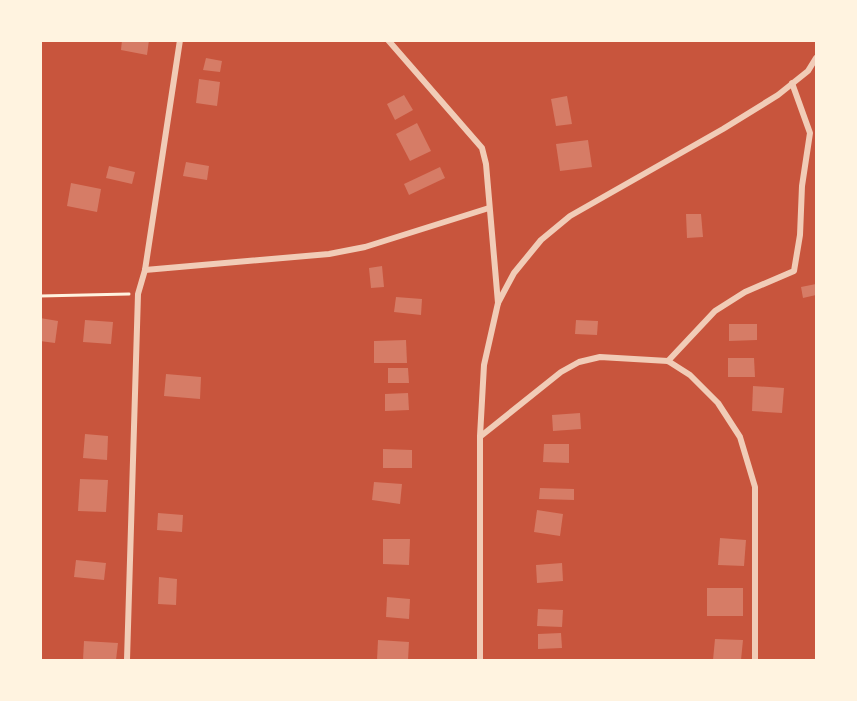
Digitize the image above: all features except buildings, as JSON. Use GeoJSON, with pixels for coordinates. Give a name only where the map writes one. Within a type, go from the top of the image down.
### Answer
{"type":"FeatureCollection","features":[{"type":"Feature","properties":{"kind":"street"},"geometry":{"type":"LineString","coordinates":[[127,660],[138,294],[145,270],[180,40]]}},
{"type":"Feature","properties":{"kind":"street"},"geometry":{"type":"LineString","coordinates":[[388,40],[482,148],[486,164],[498,303]]}},
{"type":"Feature","properties":{"kind":"street"},"geometry":{"type":"LineString","coordinates":[[480,660],[480,436],[484,365],[498,303],[514,273],[541,240],[570,216],[778,95],[808,71],[816,58]]}},
{"type":"Feature","properties":{"kind":"street"},"geometry":{"type":"LineString","coordinates":[[668,361],[715,311],[745,292],[794,271],[800,235],[802,186],[810,133],[792,83]]}},
{"type":"Feature","properties":{"kind":"street"},"geometry":{"type":"LineString","coordinates":[[145,270],[329,254],[365,247],[489,208]]}},
{"type":"Feature","properties":{"kind":"street"},"geometry":{"type":"LineString","coordinates":[[480,436],[561,372],[579,362],[600,357],[668,361],[690,375],[718,403],[740,437],[755,487],[755,660]]}},
{"type":"Feature","properties":{"kind":"path"},"geometry":{"type":"LineString","coordinates":[[40,296],[138,294]]}}]}
